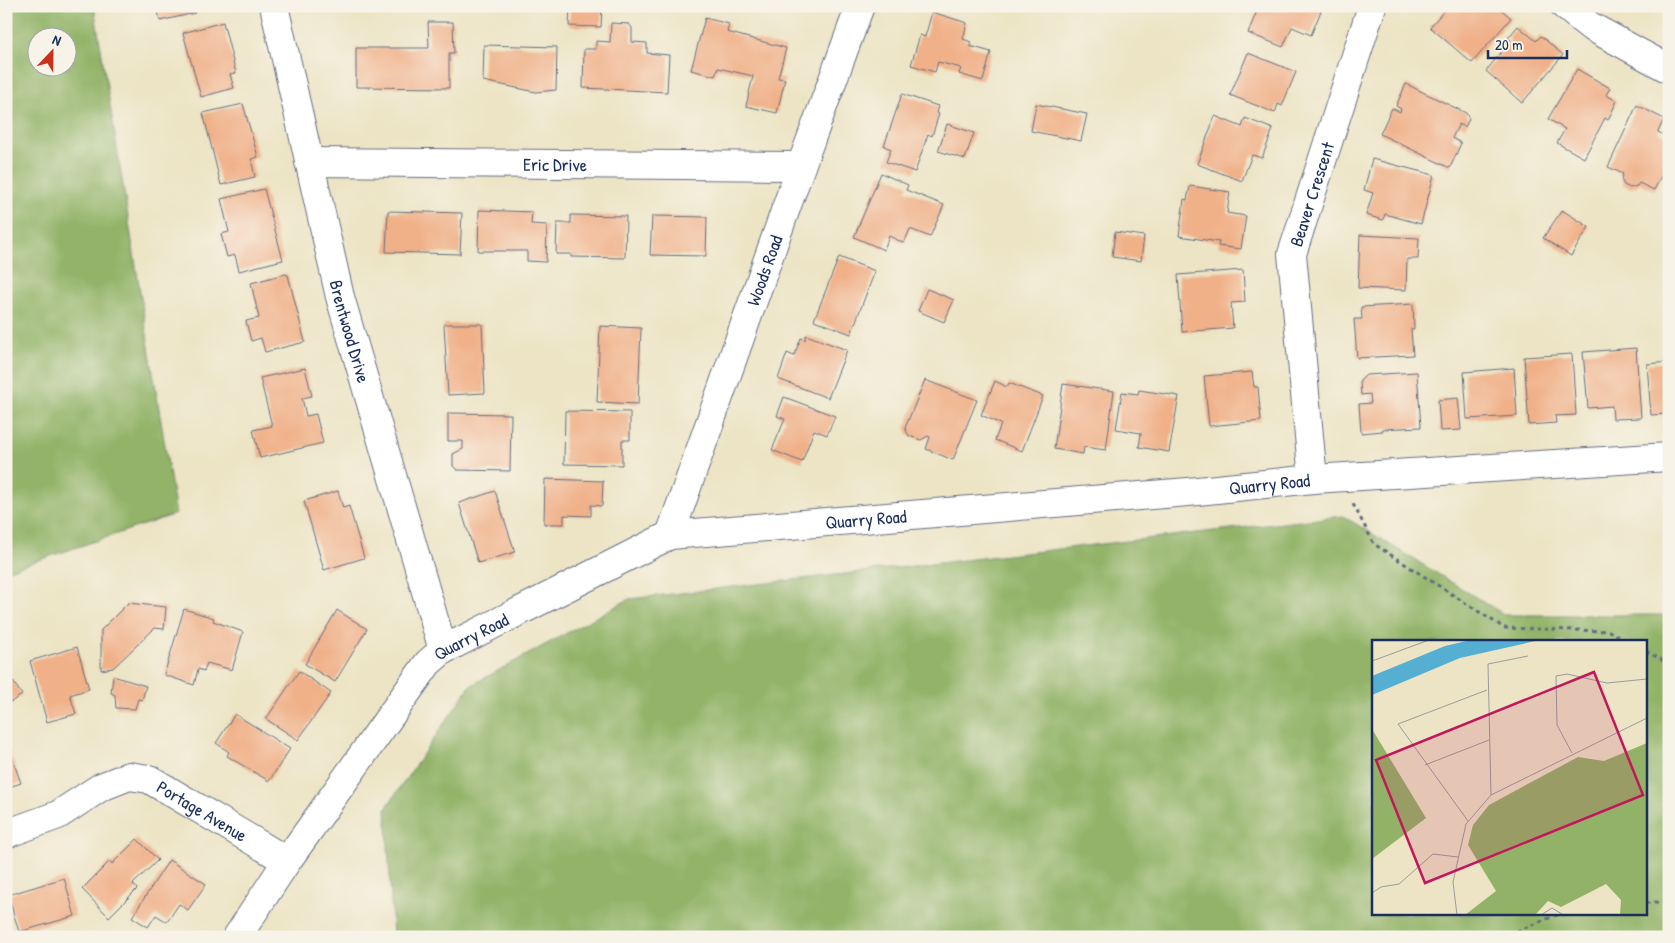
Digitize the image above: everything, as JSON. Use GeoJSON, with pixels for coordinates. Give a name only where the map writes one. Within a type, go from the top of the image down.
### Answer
{"type":"FeatureCollection","features":[{"type":"Feature","properties":{"kind":"street","name":"Brentwood Drive"},"geometry":{"type":"LineString","coordinates":[[274,6],[340,297],[443,650]]}},
{"type":"Feature","properties":{"kind":"street","name":"Woods Road"},"geometry":{"type":"LineString","coordinates":[[670,535],[860,6]]}},
{"type":"Feature","properties":{"kind":"street","name":"Beaver Crescent"},"geometry":{"type":"LineString","coordinates":[[1326,478],[1292,254],[1372,6]]}},
{"type":"Feature","properties":{"kind":"street"},"geometry":{"type":"LineString","coordinates":[[1565,6],[1590,26],[1669,69]]}},
{"type":"Feature","properties":{"kind":"street","name":"Eric Drive"},"geometry":{"type":"LineString","coordinates":[[309,162],[801,166]]}},
{"type":"Feature","properties":{"kind":"street","name":"Quarry Road"},"geometry":{"type":"LineString","coordinates":[[237,937],[287,861],[428,663],[443,650],[670,535],[1188,492],[1326,478],[1669,457]]}},
{"type":"Feature","properties":{"kind":"street","name":"Portage Avenue"},"geometry":{"type":"LineString","coordinates":[[6,834],[58,815],[101,786],[130,776],[149,779],[287,861]]}},
{"type":"Feature","properties":{"kind":"path"},"geometry":{"type":"LineString","coordinates":[[1326,478],[1374,544],[1504,628],[1609,631],[1625,640]]}},
{"type":"Feature","properties":{"kind":"path"},"geometry":{"type":"LineString","coordinates":[[1648,652],[1669,664]]}},
{"type":"Feature","properties":{"kind":"path"},"geometry":{"type":"LineString","coordinates":[[1648,903],[1669,901]]}},
{"type":"Feature","properties":{"kind":"path"},"geometry":{"type":"LineString","coordinates":[[1502,937],[1554,916]]}},
{"type":"Feature","properties":{"kind":"green space"},"geometry":{"type":"Polygon","coordinates":[[[6,6],[94,6],[176,514],[6,571],[6,6]]]}},
{"type":"Feature","properties":{"kind":"green space"},"geometry":{"type":"Polygon","coordinates":[[[1343,516],[1505,615],[1669,615],[1669,937],[393,937],[386,808],[470,686],[629,599],[1343,516]]]}},
{"type":"Feature","properties":{"kind":"building"},"geometry":{"type":"Polygon","coordinates":[[[157,6],[193,6],[195,13],[160,21],[157,6]]]}},
{"type":"Feature","properties":{"kind":"building"},"geometry":{"type":"Polygon","coordinates":[[[570,6],[602,6],[601,27],[569,26],[570,6]]]}},
{"type":"Feature","properties":{"kind":"building"},"geometry":{"type":"Polygon","coordinates":[[[1259,6],[1323,6],[1311,35],[1292,27],[1283,47],[1248,33],[1259,6]]]}},
{"type":"Feature","properties":{"kind":"building"},"geometry":{"type":"Polygon","coordinates":[[[1448,6],[1478,6],[1482,10],[1485,6],[1497,6],[1511,18],[1472,63],[1430,27],[1448,6]]]}},
{"type":"Feature","properties":{"kind":"building"},"geometry":{"type":"Polygon","coordinates":[[[932,12],[967,23],[963,39],[971,42],[970,46],[991,52],[983,81],[959,74],[961,68],[938,62],[935,72],[911,65],[920,35],[925,37],[932,12]]]}},
{"type":"Feature","properties":{"kind":"building"},"geometry":{"type":"Polygon","coordinates":[[[705,18],[729,24],[727,32],[786,48],[778,78],[785,79],[777,113],[746,106],[753,76],[718,68],[715,76],[691,70],[705,18]]]}},
{"type":"Feature","properties":{"kind":"building"},"geometry":{"type":"Polygon","coordinates":[[[223,22],[236,73],[230,74],[234,88],[201,97],[183,33],[223,22]]]}},
{"type":"Feature","properties":{"kind":"building"},"geometry":{"type":"Polygon","coordinates":[[[428,22],[453,22],[454,53],[449,53],[449,88],[356,87],[356,48],[429,48],[428,22]]]}},
{"type":"Feature","properties":{"kind":"building"},"geometry":{"type":"Polygon","coordinates":[[[611,23],[629,24],[632,28],[632,42],[647,43],[647,53],[669,55],[667,92],[583,88],[584,49],[596,49],[596,41],[610,42],[611,23]]]}},
{"type":"Feature","properties":{"kind":"building"},"geometry":{"type":"Polygon","coordinates":[[[1518,26],[1536,41],[1541,36],[1563,55],[1522,103],[1486,71],[1511,40],[1508,38],[1518,26]]]}},
{"type":"Feature","properties":{"kind":"building"},"geometry":{"type":"Polygon","coordinates":[[[484,45],[557,47],[556,90],[536,92],[483,81],[484,45]]]}},
{"type":"Feature","properties":{"kind":"building"},"geometry":{"type":"Polygon","coordinates":[[[1248,53],[1296,72],[1282,106],[1278,104],[1275,113],[1230,95],[1248,53]]]}},
{"type":"Feature","properties":{"kind":"building"},"geometry":{"type":"Polygon","coordinates":[[[1577,69],[1610,88],[1606,95],[1617,101],[1608,120],[1605,118],[1584,158],[1557,143],[1565,129],[1548,119],[1577,69]]]}},
{"type":"Feature","properties":{"kind":"building"},"geometry":{"type":"Polygon","coordinates":[[[1406,84],[1466,113],[1469,119],[1465,127],[1459,124],[1452,138],[1461,143],[1450,168],[1380,134],[1392,108],[1400,112],[1401,109],[1396,106],[1406,84]]]}},
{"type":"Feature","properties":{"kind":"building"},"geometry":{"type":"Polygon","coordinates":[[[902,94],[938,106],[936,113],[939,114],[932,136],[928,134],[915,172],[886,162],[891,149],[884,146],[902,94]]]}},
{"type":"Feature","properties":{"kind":"building"},"geometry":{"type":"Polygon","coordinates":[[[243,104],[258,157],[251,159],[255,177],[221,185],[203,113],[243,104]]]}},
{"type":"Feature","properties":{"kind":"building"},"geometry":{"type":"Polygon","coordinates":[[[1036,104],[1087,114],[1081,141],[1031,131],[1036,104]]]}},
{"type":"Feature","properties":{"kind":"building"},"geometry":{"type":"Polygon","coordinates":[[[1637,105],[1664,119],[1658,132],[1669,138],[1669,161],[1654,190],[1639,183],[1637,186],[1630,188],[1624,185],[1621,179],[1623,174],[1608,167],[1637,105]]]}},
{"type":"Feature","properties":{"kind":"building"},"geometry":{"type":"Polygon","coordinates":[[[1215,116],[1242,127],[1245,118],[1273,129],[1262,158],[1252,155],[1242,181],[1197,164],[1215,116]]]}},
{"type":"Feature","properties":{"kind":"building"},"geometry":{"type":"Polygon","coordinates":[[[947,124],[974,133],[965,159],[938,151],[947,124]]]}},
{"type":"Feature","properties":{"kind":"building"},"geometry":{"type":"Polygon","coordinates":[[[1372,159],[1434,175],[1421,224],[1385,214],[1383,220],[1366,215],[1373,193],[1364,190],[1372,159]]]}},
{"type":"Feature","properties":{"kind":"building"},"geometry":{"type":"Polygon","coordinates":[[[881,173],[908,185],[906,190],[944,205],[930,237],[910,229],[904,243],[889,236],[884,250],[854,237],[881,173]]]}},
{"type":"Feature","properties":{"kind":"building"},"geometry":{"type":"Polygon","coordinates":[[[1190,186],[1230,192],[1227,213],[1246,216],[1241,249],[1218,246],[1219,242],[1179,236],[1184,199],[1187,200],[1190,186]]]}},
{"type":"Feature","properties":{"kind":"building"},"geometry":{"type":"Polygon","coordinates":[[[264,189],[283,260],[239,271],[235,255],[227,257],[221,234],[229,232],[221,199],[264,189]]]}},
{"type":"Feature","properties":{"kind":"building"},"geometry":{"type":"Polygon","coordinates":[[[479,210],[532,212],[531,224],[547,225],[546,262],[527,261],[527,251],[478,251],[479,210]]]}},
{"type":"Feature","properties":{"kind":"building"},"geometry":{"type":"Polygon","coordinates":[[[1562,210],[1589,227],[1571,256],[1543,238],[1562,210]]]}},
{"type":"Feature","properties":{"kind":"building"},"geometry":{"type":"Polygon","coordinates":[[[388,211],[462,213],[460,254],[386,252],[388,211]]]}},
{"type":"Feature","properties":{"kind":"building"},"geometry":{"type":"Polygon","coordinates":[[[571,215],[626,216],[625,258],[571,257],[571,254],[556,254],[557,223],[571,223],[571,215]]]}},
{"type":"Feature","properties":{"kind":"building"},"geometry":{"type":"Polygon","coordinates":[[[652,216],[707,217],[706,256],[650,255],[652,216]]]}},
{"type":"Feature","properties":{"kind":"building"},"geometry":{"type":"Polygon","coordinates":[[[1115,232],[1144,236],[1141,261],[1112,257],[1115,232]]]}},
{"type":"Feature","properties":{"kind":"building"},"geometry":{"type":"Polygon","coordinates":[[[1360,235],[1419,238],[1418,259],[1407,259],[1406,290],[1358,288],[1360,235]]]}},
{"type":"Feature","properties":{"kind":"building"},"geometry":{"type":"Polygon","coordinates":[[[839,257],[875,271],[851,334],[814,320],[839,257]]]}},
{"type":"Feature","properties":{"kind":"building"},"geometry":{"type":"Polygon","coordinates":[[[1243,270],[1245,302],[1231,303],[1233,328],[1182,332],[1178,275],[1243,270]]]}},
{"type":"Feature","properties":{"kind":"building"},"geometry":{"type":"Polygon","coordinates":[[[285,274],[288,275],[305,342],[265,352],[261,338],[251,341],[246,321],[259,318],[251,283],[285,274]]]}},
{"type":"Feature","properties":{"kind":"building"},"geometry":{"type":"Polygon","coordinates":[[[927,289],[954,300],[944,322],[918,311],[927,289]]]}},
{"type":"Feature","properties":{"kind":"building"},"geometry":{"type":"Polygon","coordinates":[[[1413,304],[1414,329],[1411,329],[1413,355],[1357,358],[1354,319],[1362,319],[1361,307],[1413,304]]]}},
{"type":"Feature","properties":{"kind":"building"},"geometry":{"type":"Polygon","coordinates":[[[444,324],[482,324],[485,393],[448,395],[444,324]]]}},
{"type":"Feature","properties":{"kind":"building"},"geometry":{"type":"Polygon","coordinates":[[[600,326],[641,328],[638,404],[597,402],[600,326]]]}},
{"type":"Feature","properties":{"kind":"building"},"geometry":{"type":"Polygon","coordinates":[[[806,335],[847,350],[828,398],[778,379],[787,353],[794,356],[801,338],[805,340],[806,335]]]}},
{"type":"Feature","properties":{"kind":"building"},"geometry":{"type":"Polygon","coordinates":[[[1636,348],[1641,418],[1613,419],[1612,406],[1588,408],[1583,352],[1636,348]]]}},
{"type":"Feature","properties":{"kind":"building"},"geometry":{"type":"Polygon","coordinates":[[[1572,354],[1576,415],[1555,416],[1556,423],[1529,425],[1524,357],[1572,354]]]}},
{"type":"Feature","properties":{"kind":"building"},"geometry":{"type":"Polygon","coordinates":[[[1669,362],[1669,414],[1651,415],[1647,364],[1669,362]]]}},
{"type":"Feature","properties":{"kind":"building"},"geometry":{"type":"Polygon","coordinates":[[[305,368],[312,396],[302,398],[306,416],[316,414],[323,443],[260,458],[253,430],[272,426],[260,378],[305,368]]]}},
{"type":"Feature","properties":{"kind":"building"},"geometry":{"type":"Polygon","coordinates":[[[1514,368],[1517,416],[1467,419],[1464,372],[1514,368]]]}},
{"type":"Feature","properties":{"kind":"building"},"geometry":{"type":"Polygon","coordinates":[[[1252,372],[1254,387],[1258,387],[1261,421],[1209,426],[1204,376],[1252,372]]]}},
{"type":"Feature","properties":{"kind":"building"},"geometry":{"type":"Polygon","coordinates":[[[1417,372],[1421,427],[1382,429],[1383,431],[1361,433],[1359,404],[1371,403],[1370,394],[1361,395],[1360,381],[1366,375],[1417,372]]]}},
{"type":"Feature","properties":{"kind":"building"},"geometry":{"type":"Polygon","coordinates":[[[925,380],[977,400],[953,460],[926,449],[930,437],[928,436],[921,440],[909,436],[905,428],[925,380]]]}},
{"type":"Feature","properties":{"kind":"building"},"geometry":{"type":"Polygon","coordinates":[[[995,381],[1007,387],[1009,383],[1043,396],[1022,451],[995,440],[1001,424],[981,415],[995,381]]]}},
{"type":"Feature","properties":{"kind":"building"},"geometry":{"type":"Polygon","coordinates":[[[1063,384],[1114,391],[1106,450],[1084,447],[1083,454],[1054,449],[1063,384]]]}},
{"type":"Feature","properties":{"kind":"building"},"geometry":{"type":"Polygon","coordinates":[[[1139,390],[1179,396],[1169,452],[1139,447],[1141,433],[1116,429],[1122,392],[1138,394],[1139,390]]]}},
{"type":"Feature","properties":{"kind":"building"},"geometry":{"type":"Polygon","coordinates":[[[784,397],[835,416],[827,435],[814,430],[802,462],[772,450],[785,419],[777,416],[784,397]]]}},
{"type":"Feature","properties":{"kind":"building"},"geometry":{"type":"Polygon","coordinates":[[[1458,398],[1461,430],[1440,431],[1438,400],[1458,398]]]}},
{"type":"Feature","properties":{"kind":"building"},"geometry":{"type":"Polygon","coordinates":[[[565,411],[630,412],[630,440],[622,440],[622,465],[564,464],[565,411]]]}},
{"type":"Feature","properties":{"kind":"building"},"geometry":{"type":"Polygon","coordinates":[[[448,413],[511,414],[510,471],[457,470],[453,466],[453,454],[463,449],[463,441],[448,441],[448,413]]]}},
{"type":"Feature","properties":{"kind":"building"},"geometry":{"type":"Polygon","coordinates":[[[545,479],[603,481],[602,506],[591,505],[591,516],[564,515],[564,524],[544,524],[545,479]]]}},
{"type":"Feature","properties":{"kind":"building"},"geometry":{"type":"Polygon","coordinates":[[[338,491],[343,508],[349,506],[364,558],[324,570],[304,501],[338,491]]]}},
{"type":"Feature","properties":{"kind":"building"},"geometry":{"type":"Polygon","coordinates":[[[495,491],[515,552],[478,563],[459,503],[495,491]]]}},
{"type":"Feature","properties":{"kind":"building"},"geometry":{"type":"Polygon","coordinates":[[[128,603],[166,607],[164,629],[155,628],[113,668],[101,670],[101,630],[128,603]]]}},
{"type":"Feature","properties":{"kind":"building"},"geometry":{"type":"Polygon","coordinates":[[[184,609],[214,618],[213,621],[243,632],[232,670],[207,663],[204,671],[198,669],[194,685],[164,675],[184,609]]]}},
{"type":"Feature","properties":{"kind":"building"},"geometry":{"type":"Polygon","coordinates":[[[337,610],[367,629],[335,682],[305,664],[337,610]]]}},
{"type":"Feature","properties":{"kind":"building"},"geometry":{"type":"Polygon","coordinates":[[[77,647],[89,689],[70,695],[76,714],[47,722],[30,661],[77,647]]]}},
{"type":"Feature","properties":{"kind":"building"},"geometry":{"type":"Polygon","coordinates":[[[6,671],[22,695],[6,705],[6,671]]]}},
{"type":"Feature","properties":{"kind":"building"},"geometry":{"type":"Polygon","coordinates":[[[299,671],[331,693],[298,740],[266,719],[299,671]]]}},
{"type":"Feature","properties":{"kind":"building"},"geometry":{"type":"Polygon","coordinates":[[[113,676],[146,686],[142,700],[138,699],[135,709],[116,708],[115,695],[111,693],[113,676]]]}},
{"type":"Feature","properties":{"kind":"building"},"geometry":{"type":"Polygon","coordinates":[[[235,714],[290,749],[269,781],[227,756],[229,752],[216,743],[235,714]]]}},
{"type":"Feature","properties":{"kind":"building"},"geometry":{"type":"Polygon","coordinates":[[[6,741],[21,783],[6,788],[6,741]]]}},
{"type":"Feature","properties":{"kind":"building"},"geometry":{"type":"Polygon","coordinates":[[[137,839],[158,860],[133,884],[137,889],[109,917],[82,889],[110,861],[112,864],[137,839]]]}},
{"type":"Feature","properties":{"kind":"building"},"geometry":{"type":"Polygon","coordinates":[[[169,860],[206,884],[188,910],[179,904],[167,922],[156,915],[148,927],[132,917],[169,860]]]}},
{"type":"Feature","properties":{"kind":"building"},"geometry":{"type":"Polygon","coordinates":[[[64,878],[75,916],[19,932],[8,895],[64,878]]]}}]}
